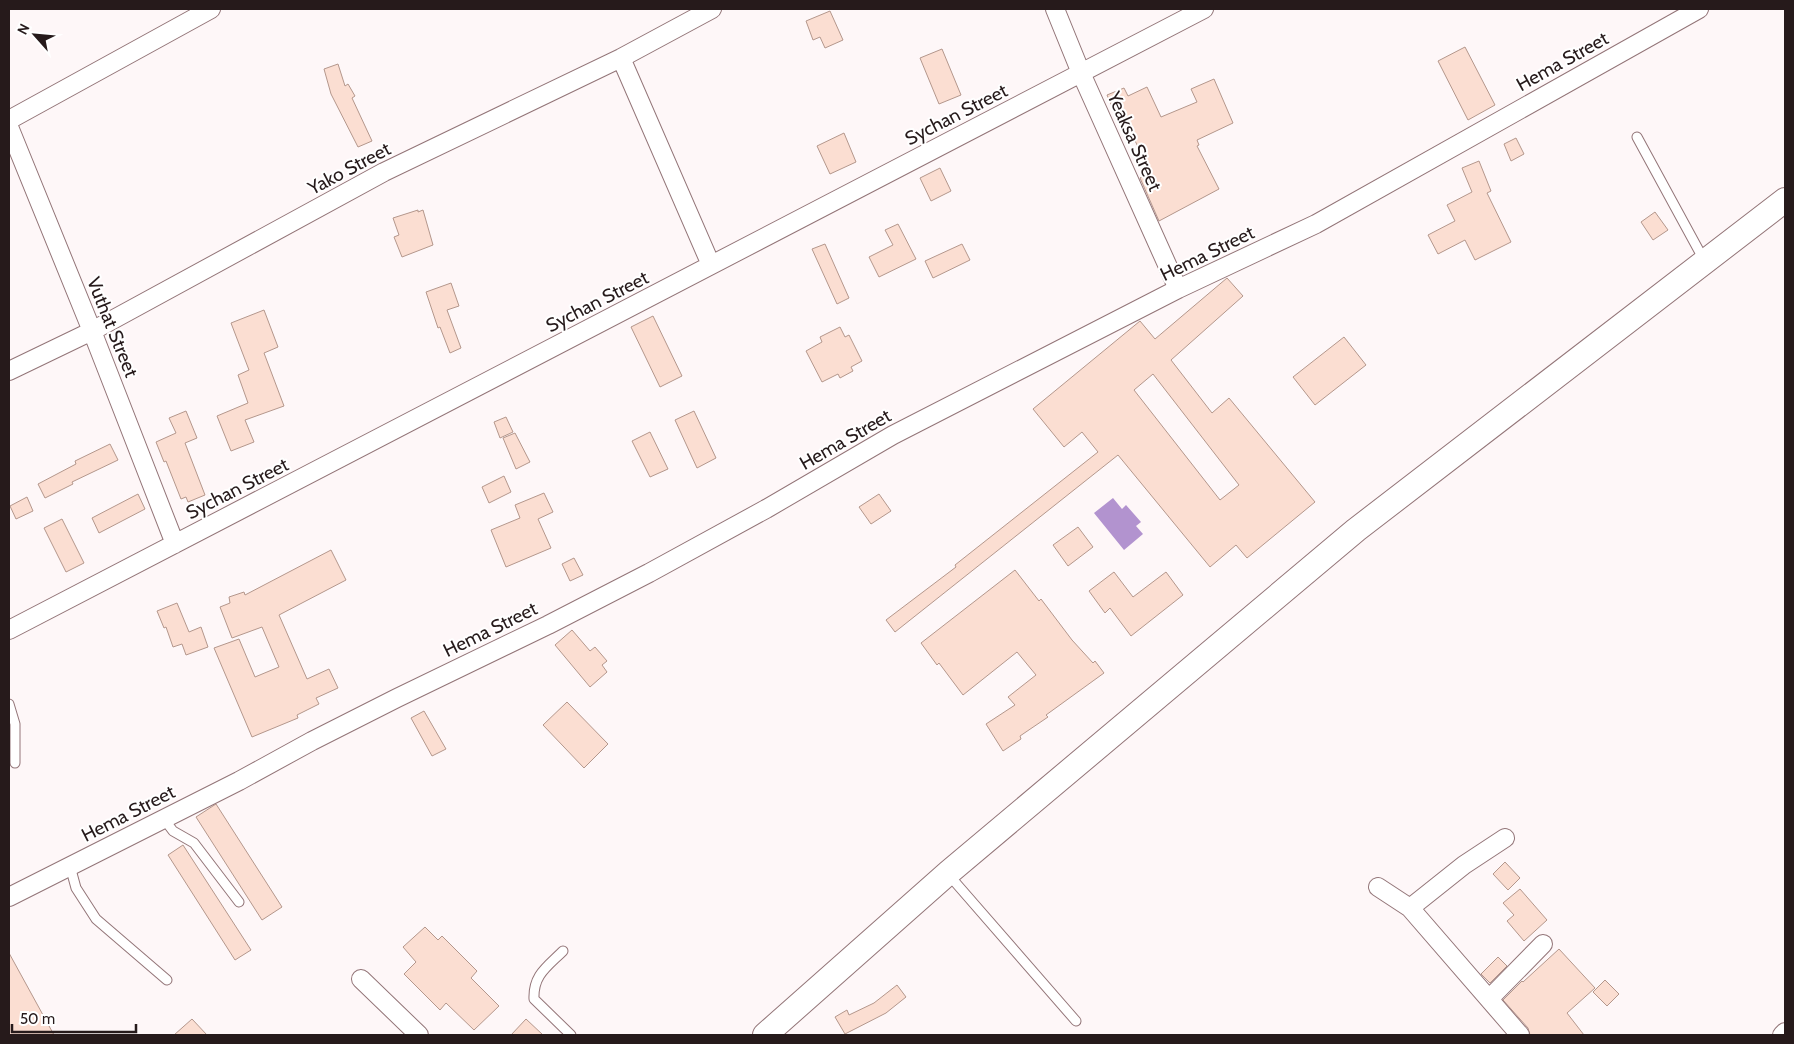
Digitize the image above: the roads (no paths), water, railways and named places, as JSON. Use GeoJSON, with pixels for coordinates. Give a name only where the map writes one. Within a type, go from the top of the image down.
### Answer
{"type":"FeatureCollection","features":[{"type":"Feature","properties":{"kind":"street"},"geometry":{"type":"LineString","coordinates":[[9,120],[211,9]]}},
{"type":"Feature","properties":{"kind":"street","name":"Yako Street"},"geometry":{"type":"LineString","coordinates":[[9,371],[92,331],[384,172],[621,58],[712,9]]}},
{"type":"Feature","properties":{"kind":"street","name":"Yeaksa Street"},"geometry":{"type":"LineString","coordinates":[[1055,9],[1178,289]]}},
{"type":"Feature","properties":{"kind":"street","name":"Sychan Street"},"geometry":{"type":"LineString","coordinates":[[9,630],[1204,9]]}},
{"type":"Feature","properties":{"kind":"street","name":"Hema Street"},"geometry":{"type":"LineString","coordinates":[[9,897],[397,698],[548,625],[649,573],[894,435],[1178,289],[1316,224],[1698,9]]}},
{"type":"Feature","properties":{"kind":"street"},"geometry":{"type":"LineString","coordinates":[[621,58],[711,265]]}},
{"type":"Feature","properties":{"kind":"street","name":"Vuthat Street"},"geometry":{"type":"LineString","coordinates":[[9,127],[92,331],[174,544]]}},
{"type":"Feature","properties":{"kind":"street"},"geometry":{"type":"LineString","coordinates":[[765,1035],[948,873],[1356,530],[1785,200]]}},
{"type":"Feature","properties":{"kind":"street"},"geometry":{"type":"LineString","coordinates":[[1410,908],[1464,865],[1505,838]]}},
{"type":"Feature","properties":{"kind":"street"},"geometry":{"type":"LineString","coordinates":[[1378,887],[1410,908],[1520,1035]]}},
{"type":"Feature","properties":{"kind":"street"},"geometry":{"type":"LineString","coordinates":[[1488,999],[1543,944]]}},
{"type":"Feature","properties":{"kind":"street"},"geometry":{"type":"LineString","coordinates":[[361,979],[419,1035]]}},
{"type":"Feature","properties":{"kind":"street"},"geometry":{"type":"LineString","coordinates":[[1782,1035],[1785,1032]]}},
{"type":"Feature","properties":{"kind":"lane"},"geometry":{"type":"LineString","coordinates":[[1637,138],[1705,262]]}},
{"type":"Feature","properties":{"kind":"lane"},"geometry":{"type":"LineString","coordinates":[[9,704],[15,724],[15,763]]}},
{"type":"Feature","properties":{"kind":"lane"},"geometry":{"type":"LineString","coordinates":[[164,819],[173,831],[194,843],[239,902]]}},
{"type":"Feature","properties":{"kind":"lane"},"geometry":{"type":"LineString","coordinates":[[70,866],[76,888],[96,919],[167,980]]}},
{"type":"Feature","properties":{"kind":"lane"},"geometry":{"type":"LineString","coordinates":[[948,873],[1076,1021]]}},
{"type":"Feature","properties":{"kind":"lane"},"geometry":{"type":"LineString","coordinates":[[563,951],[539,975],[534,988],[534,999],[571,1035]]}}]}
